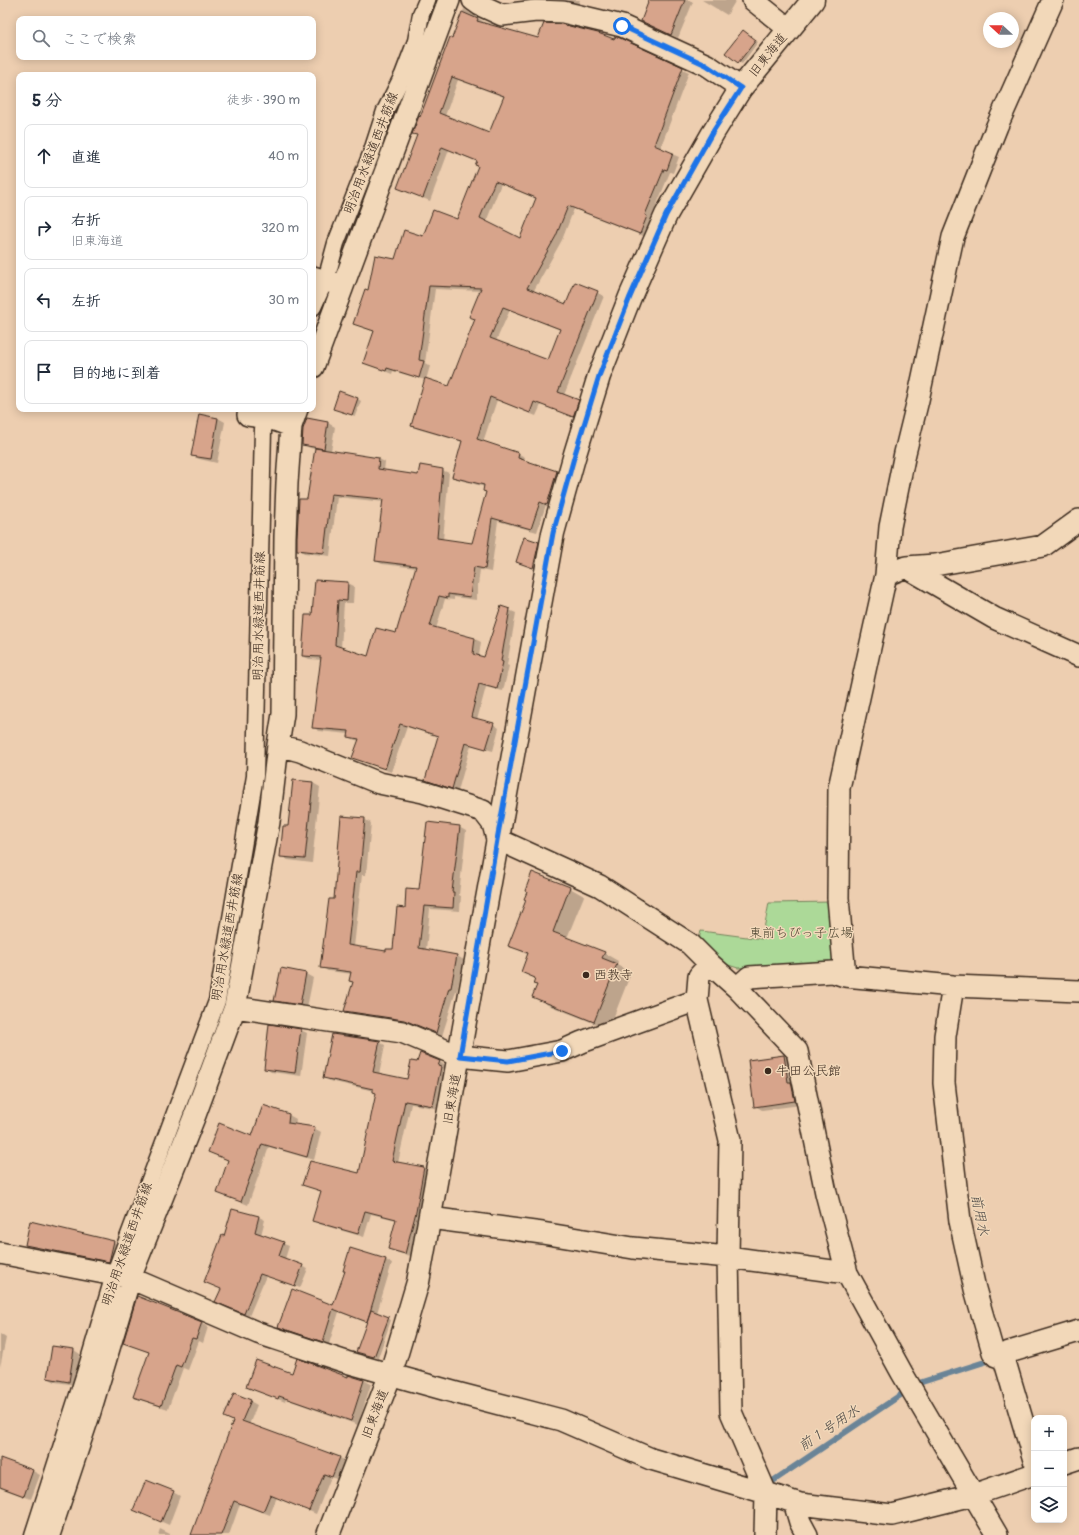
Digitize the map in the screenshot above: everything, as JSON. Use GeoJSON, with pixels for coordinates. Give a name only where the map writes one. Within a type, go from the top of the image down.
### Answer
{"type":"FeatureCollection","features":[{"type":"Feature","properties":{"kind":"street","name":"明治用水緑道西井筋線"},"geometry":{"type":"LineString","coordinates":[[316,301],[327,281],[336,243],[371,154],[385,111],[416,41],[426,0]]}},
{"type":"Feature","properties":{"kind":"street"},"geometry":{"type":"LineString","coordinates":[[316,349],[327,281],[449,0]]}},
{"type":"Feature","properties":{"kind":"street"},"geometry":{"type":"LineString","coordinates":[[473,0],[480,6],[502,15],[536,11],[564,12],[622,26],[706,65],[741,88]]}},
{"type":"Feature","properties":{"kind":"street"},"geometry":{"type":"LineString","coordinates":[[753,0],[789,29]]}},
{"type":"Feature","properties":{"kind":"street","name":"旧東海道"},"geometry":{"type":"LineString","coordinates":[[328,1535],[391,1373],[418,1282],[460,1056],[497,840],[553,533],[599,376],[630,297],[666,215],[712,133],[741,88],[813,0]]}},
{"type":"Feature","properties":{"kind":"street"},"geometry":{"type":"LineString","coordinates":[[846,976],[838,898],[839,788],[886,575],[890,528],[905,453],[953,237],[997,126],[1053,0]]}},
{"type":"Feature","properties":{"kind":"street","name":"明治用水緑道西井筋線"},"geometry":{"type":"LineString","coordinates":[[33,1535],[86,1370],[122,1277],[217,1001],[255,776],[264,429],[271,414]]}},
{"type":"Feature","properties":{"kind":"street"},"geometry":{"type":"LineString","coordinates":[[49,1535],[89,1415],[122,1277],[195,1115],[235,1007],[269,822],[278,745],[284,714],[285,529],[287,483],[294,418],[271,414],[248,415]]}},
{"type":"Feature","properties":{"kind":"street"},"geometry":{"type":"LineString","coordinates":[[886,575],[906,567],[936,565],[1043,546],[1079,520]]}},
{"type":"Feature","properties":{"kind":"street"},"geometry":{"type":"LineString","coordinates":[[906,567],[994,618],[1079,656]]}},
{"type":"Feature","properties":{"kind":"street"},"geometry":{"type":"LineString","coordinates":[[278,745],[300,751],[379,782],[423,792],[483,812],[493,824],[497,840],[600,886],[690,944],[737,988],[798,1051],[826,1193],[847,1272],[902,1373],[997,1535]]}},
{"type":"Feature","properties":{"kind":"street"},"geometry":{"type":"LineString","coordinates":[[710,964],[699,976],[697,1000],[730,1140],[728,1257],[731,1412],[766,1493],[765,1535]]}},
{"type":"Feature","properties":{"kind":"street"},"geometry":{"type":"LineString","coordinates":[[737,988],[749,977],[834,972],[846,976],[953,986],[1079,991]]}},
{"type":"Feature","properties":{"kind":"street"},"geometry":{"type":"LineString","coordinates":[[953,986],[945,1036],[944,1083],[960,1221],[975,1289],[993,1352],[1002,1357],[1031,1451]]}},
{"type":"Feature","properties":{"kind":"street"},"geometry":{"type":"LineString","coordinates":[[235,1007],[402,1032],[460,1056],[508,1061],[562,1051],[582,1042],[697,1000]]}},
{"type":"Feature","properties":{"kind":"street"},"geometry":{"type":"LineString","coordinates":[[430,1218],[542,1233],[633,1248],[728,1257],[847,1272]]}},
{"type":"Feature","properties":{"kind":"street"},"geometry":{"type":"LineString","coordinates":[[0,1253],[122,1277],[258,1333],[346,1362],[561,1420],[650,1459],[800,1504],[892,1515],[973,1495],[1031,1475]]}},
{"type":"Feature","properties":{"kind":"street"},"geometry":{"type":"LineString","coordinates":[[1002,1357],[1079,1331]]}},
{"type":"Feature","properties":{"kind":"street"},"geometry":{"type":"LineString","coordinates":[[1067,1462],[1079,1458]]}},
{"type":"Feature","properties":{"kind":"street"},"geometry":{"type":"LineString","coordinates":[[794,1502],[800,1522],[807,1535]]}},
{"type":"Feature","properties":{"kind":"green space","name":"東前ちびっ子広場"},"geometry":{"type":"Polygon","coordinates":[[[833,902],[838,952],[832,961],[738,968],[725,964],[699,939],[701,931],[762,939],[769,903],[833,902]]]}},
{"type":"Feature","properties":{"kind":"building"},"geometry":{"type":"Polygon","coordinates":[[[649,0],[685,0],[671,35],[641,21],[649,0]]]}},
{"type":"Feature","properties":{"kind":"building"},"geometry":{"type":"Polygon","coordinates":[[[462,12],[478,19],[477,21],[538,38],[544,23],[561,24],[598,33],[614,39],[615,37],[618,37],[683,67],[654,145],[673,153],[667,170],[664,169],[645,215],[647,216],[640,234],[568,206],[556,236],[527,288],[566,304],[575,282],[598,291],[558,392],[579,400],[573,417],[534,402],[530,413],[490,397],[477,439],[519,453],[518,458],[557,471],[547,505],[540,502],[531,529],[492,518],[485,569],[474,567],[470,597],[448,594],[448,598],[439,596],[430,626],[475,638],[473,654],[484,657],[501,606],[510,609],[501,661],[503,662],[497,689],[479,684],[471,717],[494,723],[486,749],[465,743],[452,789],[425,780],[438,736],[400,724],[385,769],[352,758],[359,739],[348,737],[349,731],[312,728],[321,657],[302,656],[305,615],[312,615],[315,580],[348,582],[347,601],[338,600],[335,645],[368,656],[376,628],[396,633],[416,566],[375,561],[383,499],[331,494],[324,553],[297,550],[297,537],[299,499],[307,499],[315,448],[379,458],[378,469],[418,475],[420,465],[443,469],[437,538],[472,543],[486,492],[483,491],[484,485],[452,477],[462,441],[411,426],[425,378],[449,386],[475,319],[469,317],[481,288],[429,286],[419,360],[424,361],[419,378],[387,368],[386,371],[363,363],[374,331],[353,324],[365,289],[368,290],[375,255],[395,259],[404,230],[423,236],[433,210],[457,219],[478,166],[475,165],[477,161],[442,147],[423,198],[397,188],[417,135],[412,134],[419,116],[420,117],[450,37],[452,38],[462,12]],[[452,77],[439,113],[489,133],[504,96],[452,77]],[[495,181],[480,218],[520,238],[536,198],[495,181]],[[503,307],[490,338],[548,360],[560,329],[503,307]]]}},
{"type":"Feature","properties":{"kind":"building"},"geometry":{"type":"Polygon","coordinates":[[[743,30],[756,40],[738,63],[725,53],[743,30]]]}},
{"type":"Feature","properties":{"kind":"building"},"geometry":{"type":"Polygon","coordinates":[[[339,391],[358,398],[352,415],[333,409],[339,391]]]}},
{"type":"Feature","properties":{"kind":"building"},"geometry":{"type":"Polygon","coordinates":[[[199,414],[218,418],[211,459],[191,456],[199,414]]]}},
{"type":"Feature","properties":{"kind":"building"},"geometry":{"type":"Polygon","coordinates":[[[307,418],[328,422],[324,449],[302,445],[303,429],[307,418]]]}},
{"type":"Feature","properties":{"kind":"building"},"geometry":{"type":"Polygon","coordinates":[[[524,537],[539,542],[533,568],[516,562],[524,537]]]}},
{"type":"Feature","properties":{"kind":"building"},"geometry":{"type":"Polygon","coordinates":[[[293,780],[313,782],[305,859],[280,857],[283,826],[288,826],[293,780]]]}},
{"type":"Feature","properties":{"kind":"building"},"geometry":{"type":"Polygon","coordinates":[[[341,816],[365,818],[360,872],[356,872],[348,945],[386,951],[386,949],[393,949],[397,907],[405,908],[406,888],[419,889],[427,822],[460,826],[452,892],[454,892],[453,908],[424,906],[419,948],[457,955],[451,988],[449,988],[436,1033],[404,1020],[344,1011],[353,982],[349,981],[351,972],[320,968],[329,899],[334,899],[341,816]]]}},
{"type":"Feature","properties":{"kind":"building"},"geometry":{"type":"Polygon","coordinates":[[[532,872],[570,887],[553,932],[605,952],[602,958],[617,964],[594,1022],[532,997],[537,985],[533,984],[535,978],[521,972],[528,953],[508,946],[526,900],[524,899],[527,892],[525,891],[532,872]]]}},
{"type":"Feature","properties":{"kind":"building"},"geometry":{"type":"Polygon","coordinates":[[[281,968],[306,973],[300,1005],[274,1001],[281,968]]]}},
{"type":"Feature","properties":{"kind":"building"},"geometry":{"type":"Polygon","coordinates":[[[269,1024],[301,1029],[295,1073],[264,1069],[269,1024]]]}},
{"type":"Feature","properties":{"kind":"building"},"geometry":{"type":"Polygon","coordinates":[[[332,1034],[380,1041],[373,1072],[407,1079],[411,1061],[417,1062],[420,1053],[440,1061],[438,1066],[441,1067],[433,1106],[405,1101],[392,1161],[424,1167],[416,1212],[405,1254],[388,1249],[396,1219],[365,1211],[358,1234],[312,1221],[321,1191],[302,1185],[310,1161],[359,1173],[376,1093],[373,1092],[373,1089],[323,1078],[332,1034]]]}},
{"type":"Feature","properties":{"kind":"building","name":"牛田公民館"},"geometry":{"type":"Polygon","coordinates":[[[784,1055],[788,1082],[791,1082],[795,1101],[754,1107],[748,1060],[784,1055]]]}},
{"type":"Feature","properties":{"kind":"building"},"geometry":{"type":"Polygon","coordinates":[[[263,1105],[289,1114],[288,1123],[315,1127],[307,1157],[262,1144],[241,1202],[217,1193],[228,1160],[208,1152],[219,1123],[252,1136],[263,1105]]]}},
{"type":"Feature","properties":{"kind":"building"},"geometry":{"type":"Polygon","coordinates":[[[232,1209],[259,1216],[255,1232],[284,1242],[279,1256],[303,1265],[295,1286],[260,1274],[244,1314],[215,1302],[221,1289],[204,1282],[222,1235],[224,1236],[232,1209]]]}},
{"type":"Feature","properties":{"kind":"building"},"geometry":{"type":"Polygon","coordinates":[[[30,1221],[114,1241],[109,1262],[25,1245],[30,1221]]]}},
{"type":"Feature","properties":{"kind":"building"},"geometry":{"type":"Polygon","coordinates":[[[350,1248],[386,1259],[367,1322],[333,1309],[323,1342],[278,1327],[292,1289],[333,1305],[345,1271],[343,1271],[350,1248]]]}},
{"type":"Feature","properties":{"kind":"building"},"geometry":{"type":"Polygon","coordinates":[[[137,1296],[202,1322],[196,1339],[192,1338],[181,1367],[176,1365],[161,1406],[133,1397],[149,1352],[123,1343],[137,1296]]]}},
{"type":"Feature","properties":{"kind":"building"},"geometry":{"type":"Polygon","coordinates":[[[371,1310],[389,1317],[374,1357],[356,1352],[371,1310]]]}},
{"type":"Feature","properties":{"kind":"building"},"geometry":{"type":"Polygon","coordinates":[[[52,1346],[74,1349],[69,1382],[47,1378],[52,1346]]]}},
{"type":"Feature","properties":{"kind":"building"},"geometry":{"type":"Polygon","coordinates":[[[297,1358],[348,1377],[348,1375],[364,1380],[351,1421],[279,1396],[278,1399],[246,1387],[256,1360],[292,1373],[297,1358]]]}},
{"type":"Feature","properties":{"kind":"building"},"geometry":{"type":"Polygon","coordinates":[[[234,1393],[251,1400],[242,1421],[340,1457],[332,1477],[324,1474],[309,1511],[270,1495],[263,1512],[234,1501],[221,1535],[191,1535],[233,1421],[224,1417],[234,1393]]]}},
{"type":"Feature","properties":{"kind":"building"},"geometry":{"type":"Polygon","coordinates":[[[0,1458],[33,1470],[24,1496],[0,1487],[0,1458]]]}},
{"type":"Feature","properties":{"kind":"building"},"geometry":{"type":"Polygon","coordinates":[[[146,1480],[174,1491],[161,1522],[133,1510],[146,1480]]]}},
{"type":"Feature","properties":{"kind":"waterway","name":"前１号用水"},"geometry":{"type":"LineString","coordinates":[[922,1382],[994,1359]]}},
{"type":"Feature","properties":{"kind":"waterway","name":"前１号用水"},"geometry":{"type":"LineString","coordinates":[[770,1483],[902,1394]]}},
{"type":"Feature","properties":{"kind":"place","name":"西教寺"},"geometry":{"type":"Point","coordinates":[586,975]}},
{"type":"Feature","properties":{"kind":"place","name":"牛田公民館"},"geometry":{"type":"Point","coordinates":[768,1071]}},
{"type":"Feature","properties":{"kind":"route"},"geometry":{"type":"LineString","coordinates":[[562,1051],[508,1061],[460,1056],[497,840],[553,533],[599,376],[630,297],[666,215],[712,133],[741,88],[706,65],[622,26]]}},
{"type":"Feature","properties":{"kind":"water label","name":"前用水"},"geometry":{"type":"Point","coordinates":[980,1215]}}]}
